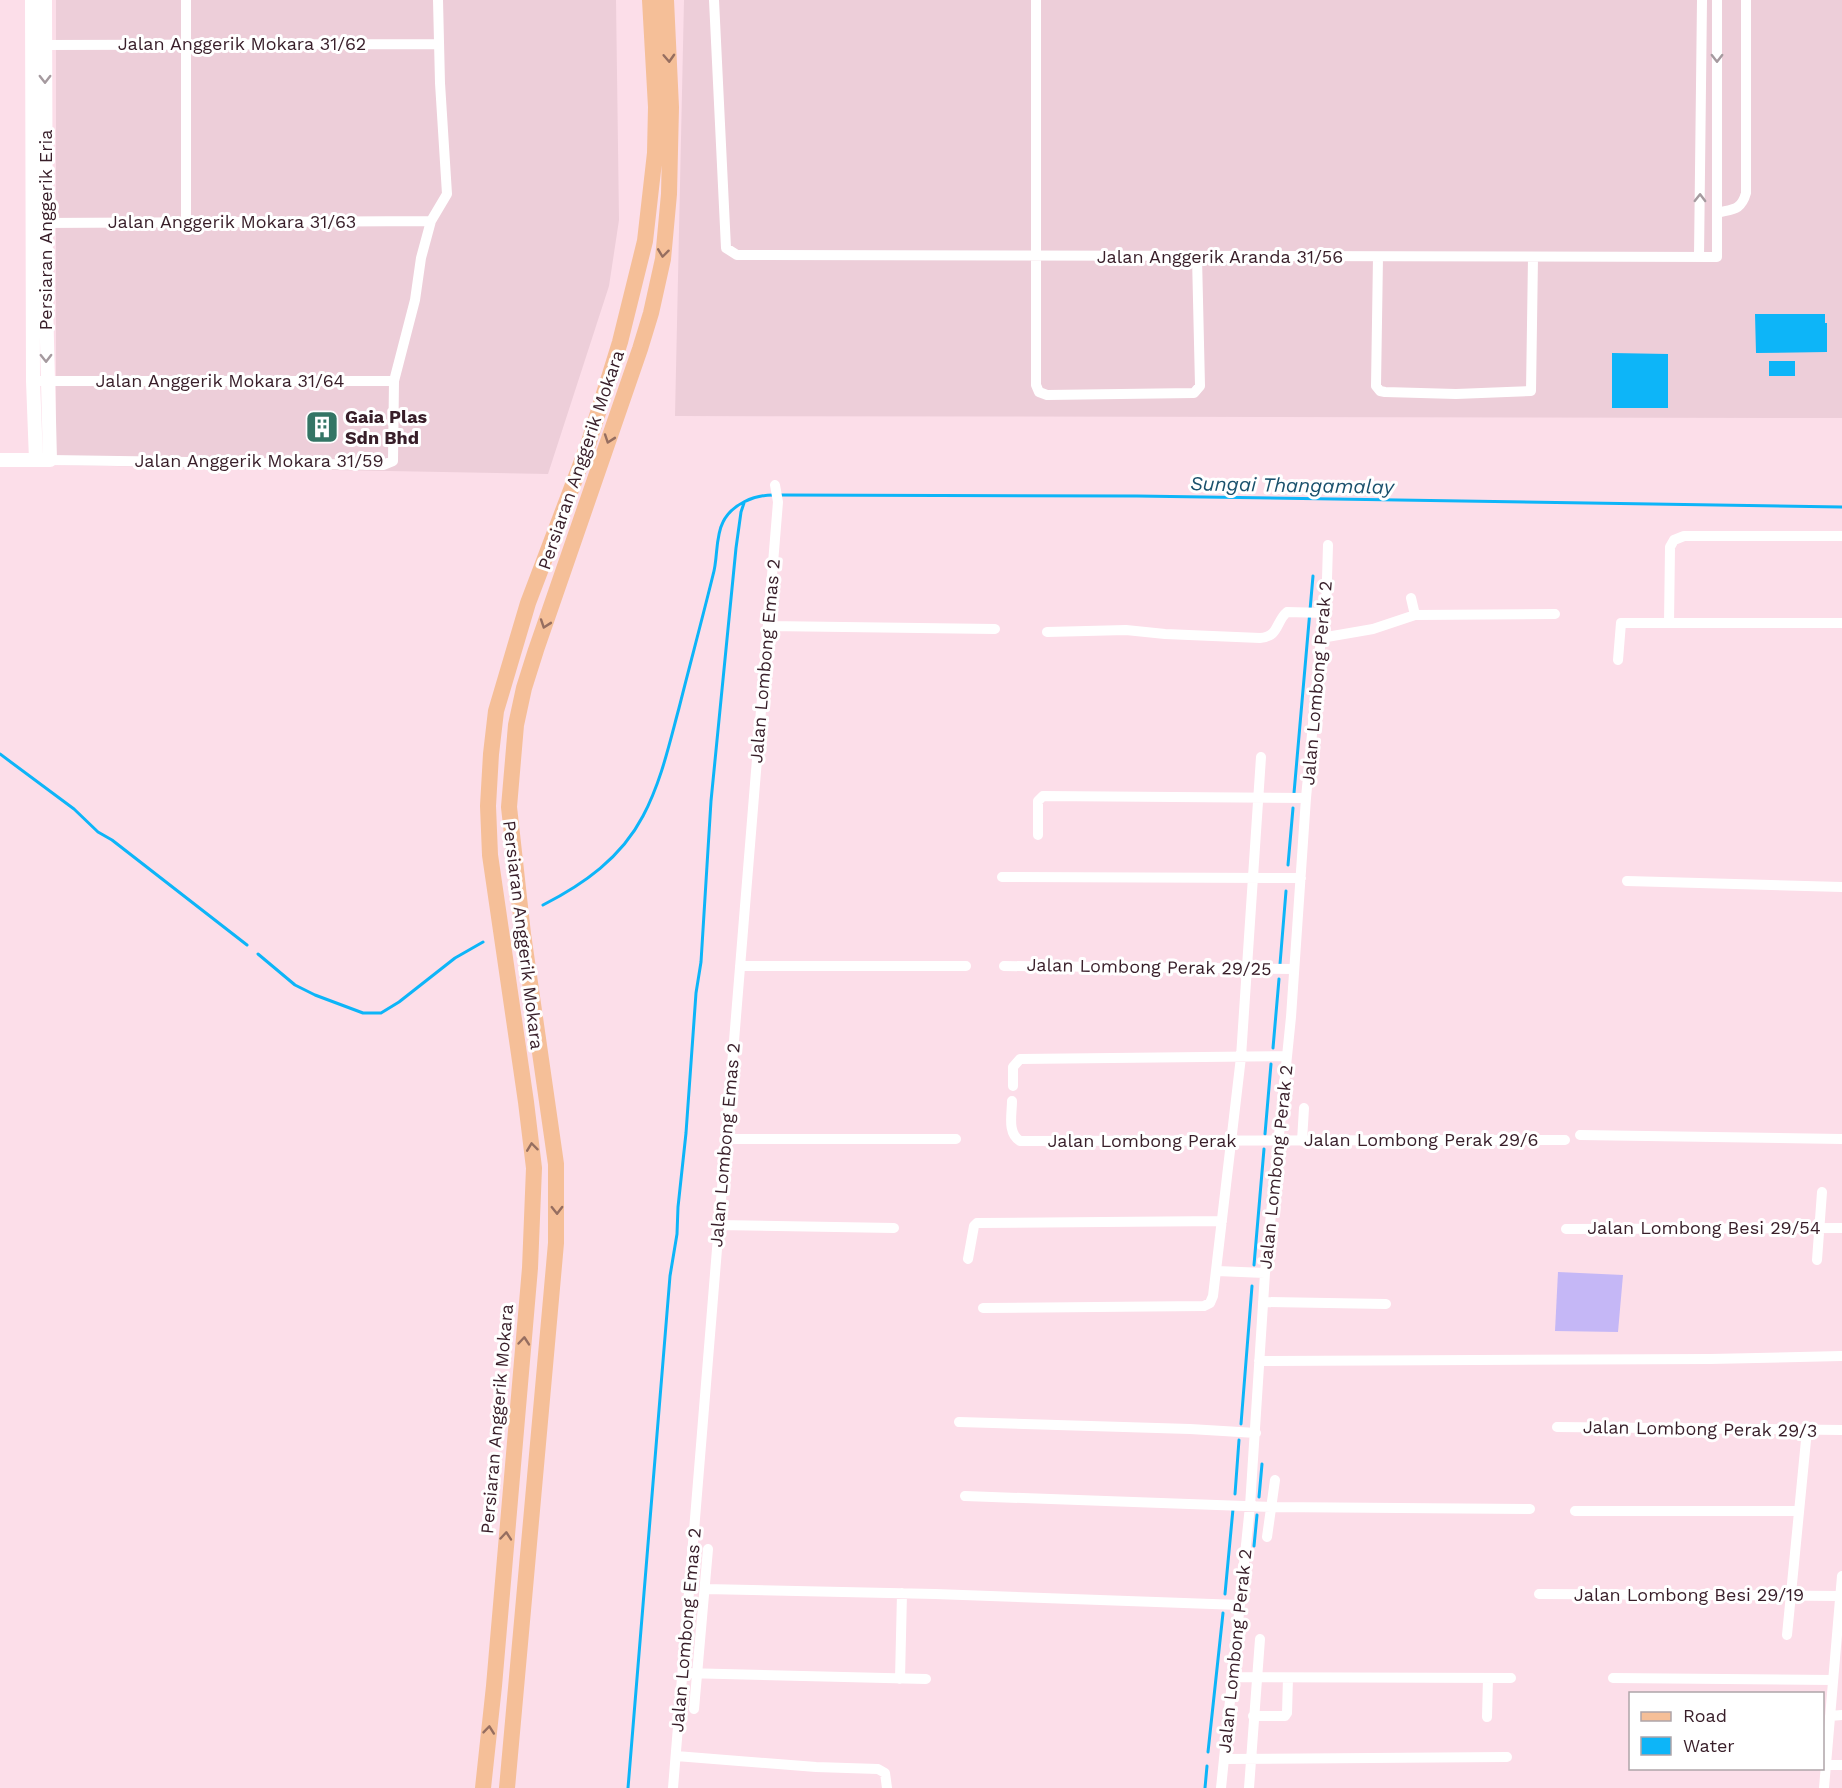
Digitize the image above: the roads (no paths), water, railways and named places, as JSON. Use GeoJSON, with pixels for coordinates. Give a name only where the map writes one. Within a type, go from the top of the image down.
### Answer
{"type":"FeatureCollection","features":[{"type":"Feature","properties":{"kind":"main road","name":"Persiaran Anggerik Mokara"},"geometry":{"type":"LineString","coordinates":[[483,1788],[530,1279],[534,1168],[490,855],[488,806],[491,754],[496,711],[528,603],[588,445],[623,333],[645,241],[655,153],[656,107],[650,0]]}},
{"type":"Feature","properties":{"kind":"main road","name":"Persiaran Anggerik Mokara"},"geometry":{"type":"LineString","coordinates":[[507,1788],[557,1219],[556,1164],[520,913],[509,807],[516,725],[524,688],[536,650],[640,349],[663,259],[670,174],[671,118],[666,0]]}},
{"type":"Feature","properties":{"kind":"street","name":"Persiaran Anggerik Eria"},"geometry":{"type":"LineString","coordinates":[[32,0],[38,45],[40,381],[43,460]]}},
{"type":"Feature","properties":{"kind":"street","name":"Persiaran Anggerik Eria"},"geometry":{"type":"LineString","coordinates":[[38,45],[45,0]]}},
{"type":"Feature","properties":{"kind":"street"},"geometry":{"type":"LineString","coordinates":[[186,0],[186,222]]}},
{"type":"Feature","properties":{"kind":"street","name":"Jalan Anggerik Mokara 31/59"},"geometry":{"type":"LineString","coordinates":[[43,460],[387,464],[393,461],[394,381],[416,300],[421,258],[431,221],[447,194],[438,0]]}},
{"type":"Feature","properties":{"kind":"street","name":"Jalan Anggerik Aranda 31/56"},"geometry":{"type":"LineString","coordinates":[[714,0],[726,248],[737,255],[1717,257],[1717,213]]}},
{"type":"Feature","properties":{"kind":"street"},"geometry":{"type":"LineString","coordinates":[[1036,0],[1035,257],[1036,385],[1039,392],[1059,395],[1194,393],[1198,391],[1200,386],[1197,257]]}},
{"type":"Feature","properties":{"kind":"street"},"geometry":{"type":"LineString","coordinates":[[1699,257],[1702,0]]}},
{"type":"Feature","properties":{"kind":"street"},"geometry":{"type":"LineString","coordinates":[[1717,0],[1717,213],[1738,208],[1746,193],[1746,0]]}},
{"type":"Feature","properties":{"kind":"street","name":"Jalan Anggerik Mokara 31/62"},"geometry":{"type":"LineString","coordinates":[[38,45],[439,44]]}},
{"type":"Feature","properties":{"kind":"street","name":"Jalan Anggerik Mokara 31/63"},"geometry":{"type":"LineString","coordinates":[[40,223],[431,221]]}},
{"type":"Feature","properties":{"kind":"street"},"geometry":{"type":"LineString","coordinates":[[1378,257],[1376,386],[1380,391],[1385,392],[1456,394],[1531,391],[1533,257]]}},
{"type":"Feature","properties":{"kind":"street","name":"Jalan Anggerik Mokara 31/64"},"geometry":{"type":"LineString","coordinates":[[40,381],[394,381]]}},
{"type":"Feature","properties":{"kind":"street"},"geometry":{"type":"LineString","coordinates":[[0,460],[43,460]]}},
{"type":"Feature","properties":{"kind":"street","name":"Jalan Lombong Emas 2"},"geometry":{"type":"LineString","coordinates":[[673,1788],[681,1756],[683,1673],[778,502],[775,484]]}},
{"type":"Feature","properties":{"kind":"street"},"geometry":{"type":"LineString","coordinates":[[1669,623],[1670,547],[1674,540],[1684,536],[1842,536]]}},
{"type":"Feature","properties":{"kind":"street","name":"Jalan Lombong Perak 2"},"geometry":{"type":"LineString","coordinates":[[1221,1788],[1250,1506],[1265,1273],[1287,1056],[1328,545]]}},
{"type":"Feature","properties":{"kind":"street"},"geometry":{"type":"LineString","coordinates":[[1411,598],[1415,615]]}},
{"type":"Feature","properties":{"kind":"street"},"geometry":{"type":"LineString","coordinates":[[1047,632],[1126,630],[1267,638],[1278,628],[1281,616],[1287,612],[1321,613]]}},
{"type":"Feature","properties":{"kind":"street"},"geometry":{"type":"LineString","coordinates":[[1320,638],[1373,629],[1415,615],[1555,614]]}},
{"type":"Feature","properties":{"kind":"street"},"geometry":{"type":"LineString","coordinates":[[1618,660],[1621,622],[1842,623]]}},
{"type":"Feature","properties":{"kind":"street"},"geometry":{"type":"LineString","coordinates":[[768,626],[995,629]]}},
{"type":"Feature","properties":{"kind":"street"},"geometry":{"type":"LineString","coordinates":[[982,1308],[1204,1306],[1210,1303],[1217,1271],[1241,1057],[1261,758]]}},
{"type":"Feature","properties":{"kind":"street"},"geometry":{"type":"LineString","coordinates":[[1038,835],[1038,801],[1043,796],[1306,798]]}},
{"type":"Feature","properties":{"kind":"street"},"geometry":{"type":"LineString","coordinates":[[1002,877],[1301,878]]}},
{"type":"Feature","properties":{"kind":"street"},"geometry":{"type":"LineString","coordinates":[[1627,881],[1842,887]]}},
{"type":"Feature","properties":{"kind":"street"},"geometry":{"type":"LineString","coordinates":[[740,966],[966,966]]}},
{"type":"Feature","properties":{"kind":"street","name":"Jalan Lombong Perak 29/25"},"geometry":{"type":"LineString","coordinates":[[1004,966],[1294,969]]}},
{"type":"Feature","properties":{"kind":"street"},"geometry":{"type":"LineString","coordinates":[[1013,1086],[1013,1067],[1020,1059],[1287,1056]]}},
{"type":"Feature","properties":{"kind":"street","name":"Jalan Lombong Perak"},"geometry":{"type":"LineString","coordinates":[[1012,1101],[1012,1131],[1016,1139],[1020,1141],[1277,1141]]}},
{"type":"Feature","properties":{"kind":"street"},"geometry":{"type":"LineString","coordinates":[[1302,1141],[1304,1108]]}},
{"type":"Feature","properties":{"kind":"street"},"geometry":{"type":"LineString","coordinates":[[1580,1135],[1842,1138]]}},
{"type":"Feature","properties":{"kind":"street"},"geometry":{"type":"LineString","coordinates":[[726,1139],[956,1139]]}},
{"type":"Feature","properties":{"kind":"street","name":"Jalan Lombong Perak 29/6"},"geometry":{"type":"LineString","coordinates":[[1277,1141],[1565,1140]]}},
{"type":"Feature","properties":{"kind":"street"},"geometry":{"type":"LineString","coordinates":[[1817,1260],[1822,1192]]}},
{"type":"Feature","properties":{"kind":"street"},"geometry":{"type":"LineString","coordinates":[[968,1259],[974,1226],[977,1223],[1222,1221]]}},
{"type":"Feature","properties":{"kind":"street"},"geometry":{"type":"LineString","coordinates":[[719,1226],[894,1228]]}},
{"type":"Feature","properties":{"kind":"street","name":"Jalan Lombong Besi 29/54"},"geometry":{"type":"LineString","coordinates":[[1566,1229],[1842,1228]]}},
{"type":"Feature","properties":{"kind":"street"},"geometry":{"type":"LineString","coordinates":[[1217,1271],[1265,1273]]}},
{"type":"Feature","properties":{"kind":"street"},"geometry":{"type":"LineString","coordinates":[[1263,1302],[1386,1304]]}},
{"type":"Feature","properties":{"kind":"street"},"geometry":{"type":"LineString","coordinates":[[1259,1360],[1699,1359],[1842,1356]]}},
{"type":"Feature","properties":{"kind":"street"},"geometry":{"type":"LineString","coordinates":[[959,1422],[1256,1433]]}},
{"type":"Feature","properties":{"kind":"street","name":"Jalan Lombong Perak 29/3"},"geometry":{"type":"LineString","coordinates":[[1557,1427],[1842,1430]]}},
{"type":"Feature","properties":{"kind":"street"},"geometry":{"type":"LineString","coordinates":[[1787,1635],[1807,1430]]}},
{"type":"Feature","properties":{"kind":"street"},"geometry":{"type":"LineString","coordinates":[[1267,1537],[1275,1480]]}},
{"type":"Feature","properties":{"kind":"street"},"geometry":{"type":"LineString","coordinates":[[965,1496],[1272,1507],[1530,1509]]}},
{"type":"Feature","properties":{"kind":"street"},"geometry":{"type":"LineString","coordinates":[[1575,1511],[1798,1511]]}},
{"type":"Feature","properties":{"kind":"street"},"geometry":{"type":"LineString","coordinates":[[694,1709],[708,1549]]}},
{"type":"Feature","properties":{"kind":"street"},"geometry":{"type":"LineString","coordinates":[[1824,1788],[1842,1576]]}},
{"type":"Feature","properties":{"kind":"street"},"geometry":{"type":"LineString","coordinates":[[705,1589],[902,1593],[1240,1605]]}},
{"type":"Feature","properties":{"kind":"street"},"geometry":{"type":"LineString","coordinates":[[900,1679],[902,1593]]}},
{"type":"Feature","properties":{"kind":"street","name":"Jalan Lombong Besi 29/19"},"geometry":{"type":"LineString","coordinates":[[1539,1594],[1840,1596]]}},
{"type":"Feature","properties":{"kind":"street"},"geometry":{"type":"LineString","coordinates":[[1249,1788],[1260,1640]]}},
{"type":"Feature","properties":{"kind":"street"},"geometry":{"type":"LineString","coordinates":[[683,1673],[926,1679]]}},
{"type":"Feature","properties":{"kind":"street"},"geometry":{"type":"LineString","coordinates":[[1233,1677],[1511,1678]]}},
{"type":"Feature","properties":{"kind":"street"},"geometry":{"type":"LineString","coordinates":[[1253,1716],[1285,1716],[1288,1678]]}},
{"type":"Feature","properties":{"kind":"street"},"geometry":{"type":"LineString","coordinates":[[1487,1717],[1488,1678]]}},
{"type":"Feature","properties":{"kind":"street"},"geometry":{"type":"LineString","coordinates":[[1613,1678],[1833,1680]]}},
{"type":"Feature","properties":{"kind":"street"},"geometry":{"type":"LineString","coordinates":[[1830,1716],[1842,1715]]}},
{"type":"Feature","properties":{"kind":"street"},"geometry":{"type":"LineString","coordinates":[[681,1756],[816,1767],[878,1769],[885,1773],[887,1788]]}},
{"type":"Feature","properties":{"kind":"street"},"geometry":{"type":"LineString","coordinates":[[1224,1758],[1507,1757]]}},
{"type":"Feature","properties":{"kind":"street"},"geometry":{"type":"LineString","coordinates":[[1825,1765],[1842,1765]]}},
{"type":"Feature","properties":{"kind":"water"},"geometry":{"type":"Polygon","coordinates":[[[1755,314],[1825,314],[1827,352],[1756,353],[1755,314]]]}},
{"type":"Feature","properties":{"kind":"water"},"geometry":{"type":"Polygon","coordinates":[[[1612,353],[1668,354],[1668,408],[1612,408],[1612,353]]]}},
{"type":"Feature","properties":{"kind":"water"},"geometry":{"type":"Polygon","coordinates":[[[1769,361],[1795,361],[1795,376],[1769,376],[1769,361]]]}},
{"type":"Feature","properties":{"kind":"waterway"},"geometry":{"type":"LineString","coordinates":[[543,905],[587,879],[613,857],[643,816],[660,777],[672,736],[715,569],[720,528],[732,510],[744,502],[773,495]]}},
{"type":"Feature","properties":{"kind":"waterway","name":"Sungai Thangamalay"},"geometry":{"type":"LineString","coordinates":[[779,495],[1137,496],[1842,507]]}},
{"type":"Feature","properties":{"kind":"waterway"},"geometry":{"type":"LineString","coordinates":[[628,1788],[670,1276],[677,1234],[696,993],[701,962],[711,801],[736,548],[744,503]]}},
{"type":"Feature","properties":{"kind":"waterway"},"geometry":{"type":"LineString","coordinates":[[1294,793],[1313,576]]}},
{"type":"Feature","properties":{"kind":"waterway"},"geometry":{"type":"LineString","coordinates":[[0,754],[247,945]]}},
{"type":"Feature","properties":{"kind":"waterway"},"geometry":{"type":"LineString","coordinates":[[1288,865],[1293,808]]}},
{"type":"Feature","properties":{"kind":"waterway"},"geometry":{"type":"LineString","coordinates":[[1280,964],[1286,891]]}},
{"type":"Feature","properties":{"kind":"waterway"},"geometry":{"type":"LineString","coordinates":[[258,954],[295,985],[315,995],[363,1013],[381,1013],[399,1002],[455,958],[483,942]]}},
{"type":"Feature","properties":{"kind":"waterway"},"geometry":{"type":"LineString","coordinates":[[1273,1048],[1279,979]]}},
{"type":"Feature","properties":{"kind":"waterway"},"geometry":{"type":"LineString","coordinates":[[1265,1134],[1271,1064]]}},
{"type":"Feature","properties":{"kind":"waterway"},"geometry":{"type":"LineString","coordinates":[[1254,1265],[1264,1149]]}},
{"type":"Feature","properties":{"kind":"waterway"},"geometry":{"type":"LineString","coordinates":[[1241,1424],[1252,1286]]}},
{"type":"Feature","properties":{"kind":"waterway"},"geometry":{"type":"LineString","coordinates":[[1235,1494],[1239,1440]]}},
{"type":"Feature","properties":{"kind":"waterway"},"geometry":{"type":"LineString","coordinates":[[1259,1497],[1262,1464]]}},
{"type":"Feature","properties":{"kind":"waterway"},"geometry":{"type":"LineString","coordinates":[[1225,1594],[1233,1509]]}},
{"type":"Feature","properties":{"kind":"waterway"},"geometry":{"type":"LineString","coordinates":[[1254,1546],[1257,1515]]}},
{"type":"Feature","properties":{"kind":"waterway"},"geometry":{"type":"LineString","coordinates":[[1208,1752],[1223,1613]]}},
{"type":"Feature","properties":{"kind":"waterway"},"geometry":{"type":"LineString","coordinates":[[1205,1788],[1207,1766]]}},
{"type":"Feature","properties":{"kind":"place","name":"Gaia Plas Sdn Bhd"},"geometry":{"type":"Point","coordinates":[322,427]}}]}
